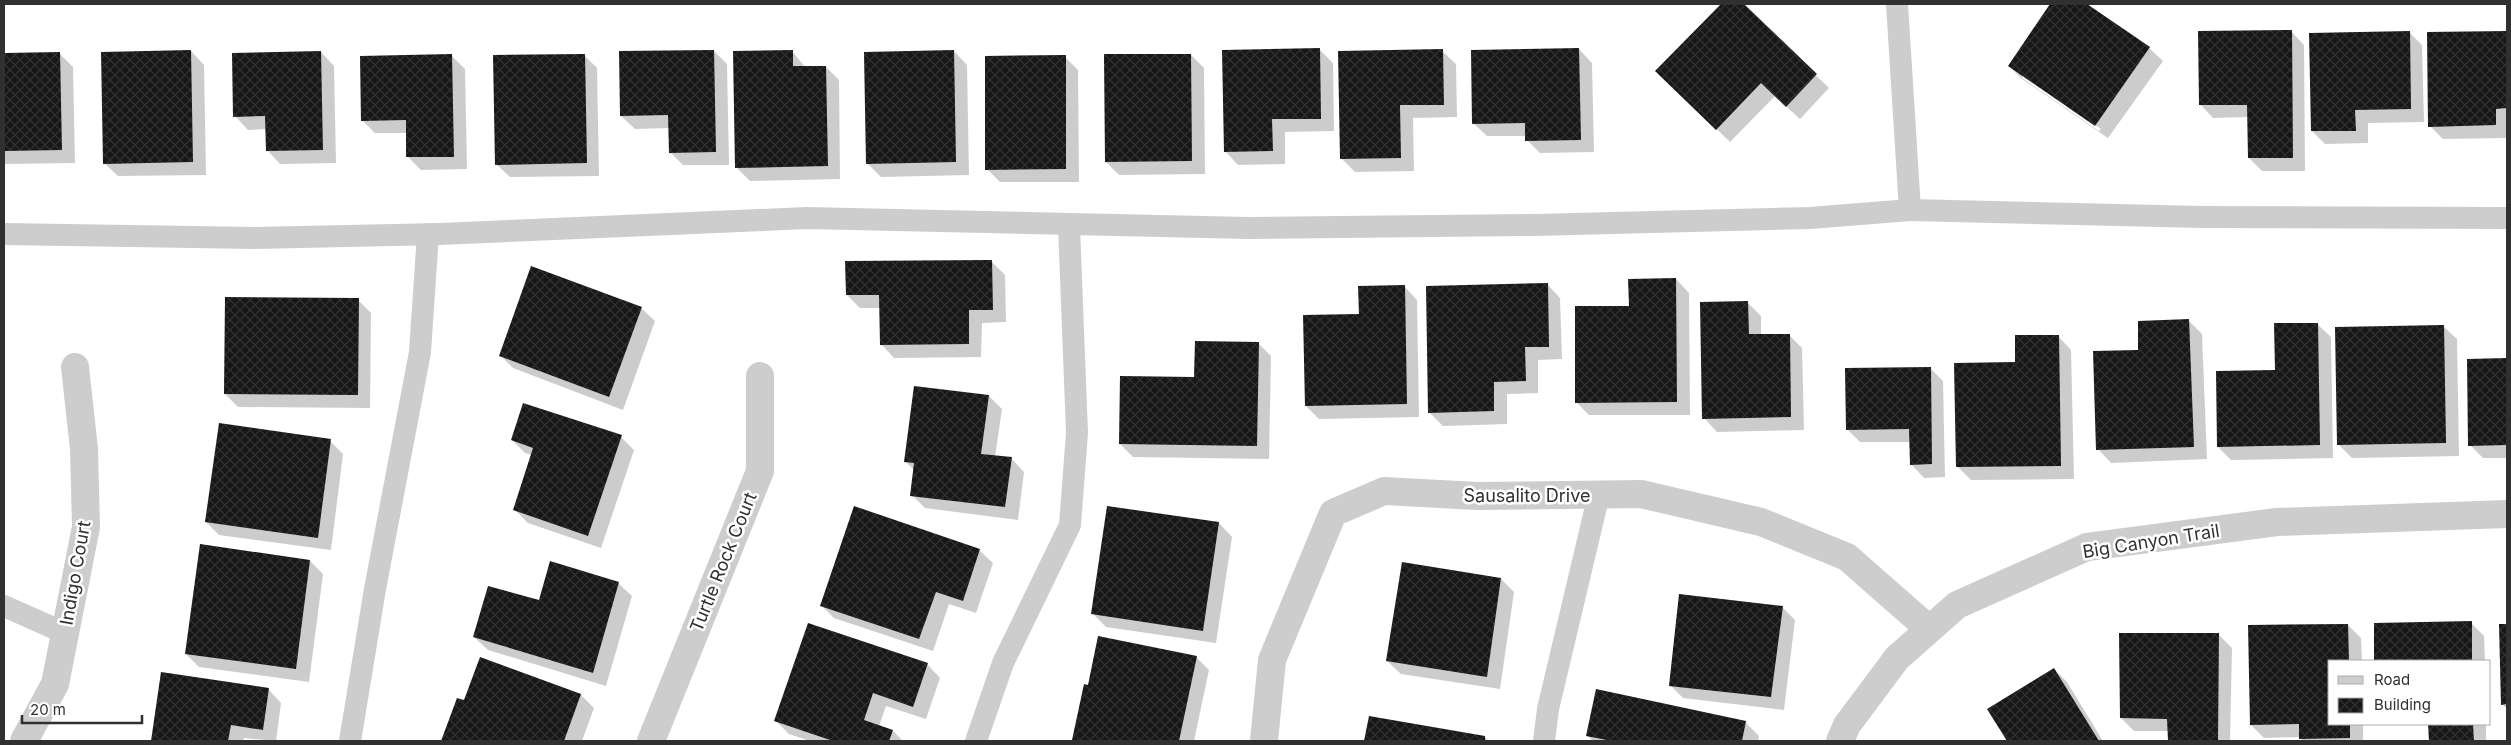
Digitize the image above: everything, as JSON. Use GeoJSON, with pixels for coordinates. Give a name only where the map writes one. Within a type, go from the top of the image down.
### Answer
{"type":"FeatureCollection","features":[{"type":"Feature","properties":{"kind":"street","name":"Indigo Court"},"geometry":{"type":"LineString","coordinates":[[24,741],[55,684],[86,527],[84,449],[75,367]]}},
{"type":"Feature","properties":{"kind":"street","name":"Turtle Rock Court"},"geometry":{"type":"LineString","coordinates":[[651,741],[760,471],[760,376]]}},
{"type":"Feature","properties":{"kind":"street","name":"Sausalito Drive"},"geometry":{"type":"LineString","coordinates":[[1264,741],[1272,660],[1332,514],[1384,491],[1477,496],[1642,494],[1761,522],[1806,543],[1846,558],[1929,629]]}},
{"type":"Feature","properties":{"kind":"street","name":"Big Canyon Trail"},"geometry":{"type":"LineString","coordinates":[[1840,741],[1847,726],[1897,658],[1957,605],[2087,547],[2277,522],[2507,514]]}},
{"type":"Feature","properties":{"kind":"lane"},"geometry":{"type":"LineString","coordinates":[[1897,4],[1910,210]]}},
{"type":"Feature","properties":{"kind":"lane"},"geometry":{"type":"LineString","coordinates":[[4,234],[256,238],[428,234],[808,218],[1069,226],[1249,228],[1535,225],[1810,218],[1910,210],[2202,217],[2507,218]]}},
{"type":"Feature","properties":{"kind":"lane"},"geometry":{"type":"LineString","coordinates":[[976,741],[1003,663],[1070,525],[1078,433],[1069,226]]}},
{"type":"Feature","properties":{"kind":"lane"},"geometry":{"type":"LineString","coordinates":[[350,741],[375,589],[420,352],[428,234]]}},
{"type":"Feature","properties":{"kind":"lane"},"geometry":{"type":"LineString","coordinates":[[1544,741],[1548,709],[1599,494]]}},
{"type":"Feature","properties":{"kind":"lane"},"geometry":{"type":"LineString","coordinates":[[4,606],[65,633]]}},
{"type":"Feature","properties":{"kind":"building"},"geometry":{"type":"Polygon","coordinates":[[[1721,4],[1744,4],[1817,74],[1786,107],[1761,83],[1716,130],[1655,71],[1721,4]]]}},
{"type":"Feature","properties":{"kind":"building"},"geometry":{"type":"Polygon","coordinates":[[[2050,4],[2087,4],[2150,47],[2095,126],[2008,66],[2050,4]]]}},
{"type":"Feature","properties":{"kind":"building"},"geometry":{"type":"Polygon","coordinates":[[[2292,30],[2293,158],[2248,158],[2247,105],[2199,105],[2198,31],[2292,30]]]}},
{"type":"Feature","properties":{"kind":"building"},"geometry":{"type":"Polygon","coordinates":[[[2410,31],[2411,109],[2355,110],[2356,131],[2311,131],[2309,33],[2410,31]]]}},
{"type":"Feature","properties":{"kind":"building"},"geometry":{"type":"Polygon","coordinates":[[[2507,31],[2507,108],[2496,109],[2496,125],[2428,127],[2427,32],[2507,31]]]}},
{"type":"Feature","properties":{"kind":"building"},"geometry":{"type":"Polygon","coordinates":[[[1320,48],[1321,119],[1272,119],[1273,151],[1224,152],[1222,50],[1320,48]]]}},
{"type":"Feature","properties":{"kind":"building"},"geometry":{"type":"Polygon","coordinates":[[[1579,48],[1581,140],[1525,141],[1525,123],[1472,124],[1471,50],[1579,48]]]}},
{"type":"Feature","properties":{"kind":"building"},"geometry":{"type":"Polygon","coordinates":[[[1443,49],[1444,105],[1400,105],[1401,158],[1340,159],[1338,51],[1443,49]]]}},
{"type":"Feature","properties":{"kind":"building"},"geometry":{"type":"Polygon","coordinates":[[[191,50],[193,162],[103,164],[101,52],[191,50]]]}},
{"type":"Feature","properties":{"kind":"building"},"geometry":{"type":"Polygon","coordinates":[[[714,50],[716,152],[669,153],[668,115],[620,116],[619,51],[714,50]]]}},
{"type":"Feature","properties":{"kind":"building"},"geometry":{"type":"Polygon","coordinates":[[[793,50],[793,66],[826,66],[828,166],[735,168],[733,51],[793,50]]]}},
{"type":"Feature","properties":{"kind":"building"},"geometry":{"type":"Polygon","coordinates":[[[954,50],[956,162],[866,164],[864,52],[954,50]]]}},
{"type":"Feature","properties":{"kind":"building"},"geometry":{"type":"Polygon","coordinates":[[[321,51],[323,150],[266,151],[265,116],[233,117],[232,53],[321,51]]]}},
{"type":"Feature","properties":{"kind":"building"},"geometry":{"type":"Polygon","coordinates":[[[60,52],[62,150],[4,151],[4,53],[60,52]]]}},
{"type":"Feature","properties":{"kind":"building"},"geometry":{"type":"Polygon","coordinates":[[[452,54],[454,157],[406,157],[406,120],[361,121],[360,56],[452,54]]]}},
{"type":"Feature","properties":{"kind":"building"},"geometry":{"type":"Polygon","coordinates":[[[585,54],[587,163],[495,165],[493,55],[585,54]]]}},
{"type":"Feature","properties":{"kind":"building"},"geometry":{"type":"Polygon","coordinates":[[[1104,54],[1191,54],[1192,161],[1105,162],[1104,54]]]}},
{"type":"Feature","properties":{"kind":"building"},"geometry":{"type":"Polygon","coordinates":[[[1066,55],[1066,169],[985,170],[985,56],[1066,55]]]}},
{"type":"Feature","properties":{"kind":"building"},"geometry":{"type":"Polygon","coordinates":[[[992,260],[993,310],[969,310],[969,344],[880,345],[879,295],[846,295],[845,261],[992,260]]]}},
{"type":"Feature","properties":{"kind":"building"},"geometry":{"type":"Polygon","coordinates":[[[531,266],[642,307],[609,397],[499,356],[531,266]]]}},
{"type":"Feature","properties":{"kind":"building"},"geometry":{"type":"Polygon","coordinates":[[[1676,278],[1677,402],[1575,403],[1575,306],[1629,306],[1628,279],[1676,278]]]}},
{"type":"Feature","properties":{"kind":"building"},"geometry":{"type":"Polygon","coordinates":[[[1548,283],[1549,347],[1525,347],[1526,381],[1494,382],[1494,411],[1428,413],[1426,286],[1548,283]]]}},
{"type":"Feature","properties":{"kind":"building"},"geometry":{"type":"Polygon","coordinates":[[[1405,285],[1407,404],[1305,406],[1303,315],[1359,314],[1358,286],[1405,285]]]}},
{"type":"Feature","properties":{"kind":"building"},"geometry":{"type":"Polygon","coordinates":[[[225,297],[359,298],[358,395],[224,394],[225,297]]]}},
{"type":"Feature","properties":{"kind":"building"},"geometry":{"type":"Polygon","coordinates":[[[1748,301],[1749,334],[1790,334],[1791,417],[1702,419],[1700,302],[1748,301]]]}},
{"type":"Feature","properties":{"kind":"building"},"geometry":{"type":"Polygon","coordinates":[[[2189,319],[2194,447],[2096,450],[2093,351],[2138,350],[2138,321],[2189,319]]]}},
{"type":"Feature","properties":{"kind":"building"},"geometry":{"type":"Polygon","coordinates":[[[2274,323],[2318,323],[2320,445],[2217,447],[2216,371],[2275,370],[2274,323]]]}},
{"type":"Feature","properties":{"kind":"building"},"geometry":{"type":"Polygon","coordinates":[[[2444,325],[2446,443],[2337,445],[2335,327],[2444,325]]]}},
{"type":"Feature","properties":{"kind":"building"},"geometry":{"type":"Polygon","coordinates":[[[2015,335],[2059,335],[2061,466],[1956,467],[1954,363],[2015,362],[2015,335]]]}},
{"type":"Feature","properties":{"kind":"building"},"geometry":{"type":"Polygon","coordinates":[[[1195,341],[1259,342],[1257,446],[1119,444],[1120,376],[1194,377],[1195,341]]]}},
{"type":"Feature","properties":{"kind":"building"},"geometry":{"type":"Polygon","coordinates":[[[2507,358],[2507,445],[2468,446],[2467,359],[2507,358]]]}},
{"type":"Feature","properties":{"kind":"building"},"geometry":{"type":"Polygon","coordinates":[[[1931,367],[1932,464],[1910,465],[1909,429],[1846,430],[1845,368],[1931,367]]]}},
{"type":"Feature","properties":{"kind":"building"},"geometry":{"type":"Polygon","coordinates":[[[914,386],[989,395],[981,454],[1012,457],[1005,507],[910,496],[914,463],[904,462],[914,386]]]}},
{"type":"Feature","properties":{"kind":"building"},"geometry":{"type":"Polygon","coordinates":[[[523,403],[622,435],[588,536],[513,510],[533,448],[511,440],[523,403]]]}},
{"type":"Feature","properties":{"kind":"building"},"geometry":{"type":"Polygon","coordinates":[[[219,423],[331,439],[318,538],[205,522],[219,423]]]}},
{"type":"Feature","properties":{"kind":"building"},"geometry":{"type":"Polygon","coordinates":[[[854,506],[980,549],[963,601],[936,592],[919,639],[820,606],[854,506]]]}},
{"type":"Feature","properties":{"kind":"building"},"geometry":{"type":"Polygon","coordinates":[[[1107,506],[1219,522],[1203,631],[1091,614],[1107,506]]]}},
{"type":"Feature","properties":{"kind":"building"},"geometry":{"type":"Polygon","coordinates":[[[200,544],[310,560],[296,669],[185,654],[200,544]]]}},
{"type":"Feature","properties":{"kind":"building"},"geometry":{"type":"Polygon","coordinates":[[[550,561],[619,582],[593,673],[473,637],[488,586],[539,600],[550,561]]]}},
{"type":"Feature","properties":{"kind":"building"},"geometry":{"type":"Polygon","coordinates":[[[1402,562],[1501,578],[1487,677],[1386,661],[1402,562]]]}},
{"type":"Feature","properties":{"kind":"building"},"geometry":{"type":"Polygon","coordinates":[[[1679,594],[1783,606],[1771,697],[1669,686],[1679,594]]]}},
{"type":"Feature","properties":{"kind":"building"},"geometry":{"type":"Polygon","coordinates":[[[2472,621],[2472,660],[2374,660],[2374,623],[2472,621]]]}},
{"type":"Feature","properties":{"kind":"building"},"geometry":{"type":"Polygon","coordinates":[[[808,623],[928,663],[913,707],[873,693],[864,720],[893,730],[889,741],[833,741],[774,721],[808,623]]]}},
{"type":"Feature","properties":{"kind":"building"},"geometry":{"type":"Polygon","coordinates":[[[2348,624],[2349,660],[2328,660],[2328,725],[2350,725],[2350,738],[2299,739],[2299,724],[2250,725],[2248,625],[2348,624]]]}},
{"type":"Feature","properties":{"kind":"building"},"geometry":{"type":"Polygon","coordinates":[[[2499,624],[2507,624],[2507,704],[2501,705],[2499,624]]]}},
{"type":"Feature","properties":{"kind":"building"},"geometry":{"type":"Polygon","coordinates":[[[2119,633],[2219,633],[2218,741],[2168,741],[2167,719],[2120,718],[2119,633]]]}},
{"type":"Feature","properties":{"kind":"building"},"geometry":{"type":"Polygon","coordinates":[[[1098,636],[1197,656],[1179,741],[1072,740],[1084,684],[1088,685],[1098,636]]]}},
{"type":"Feature","properties":{"kind":"building"},"geometry":{"type":"Polygon","coordinates":[[[480,657],[581,694],[564,741],[441,741],[457,698],[464,700],[480,657]]]}},
{"type":"Feature","properties":{"kind":"building"},"geometry":{"type":"Polygon","coordinates":[[[2054,668],[2099,741],[2007,741],[1987,709],[2054,668]]]}},
{"type":"Feature","properties":{"kind":"building"},"geometry":{"type":"Polygon","coordinates":[[[161,672],[269,688],[263,730],[231,725],[228,741],[151,741],[161,672]]]}},
{"type":"Feature","properties":{"kind":"building"},"geometry":{"type":"Polygon","coordinates":[[[1596,689],[1746,721],[1742,741],[1612,741],[1586,736],[1596,689]]]}},
{"type":"Feature","properties":{"kind":"building"},"geometry":{"type":"Polygon","coordinates":[[[1369,716],[1485,736],[1485,741],[1364,741],[1369,716]]]}},
{"type":"Feature","properties":{"kind":"building"},"geometry":{"type":"Polygon","coordinates":[[[2428,725],[2473,725],[2474,741],[2429,741],[2428,725]]]}}]}
